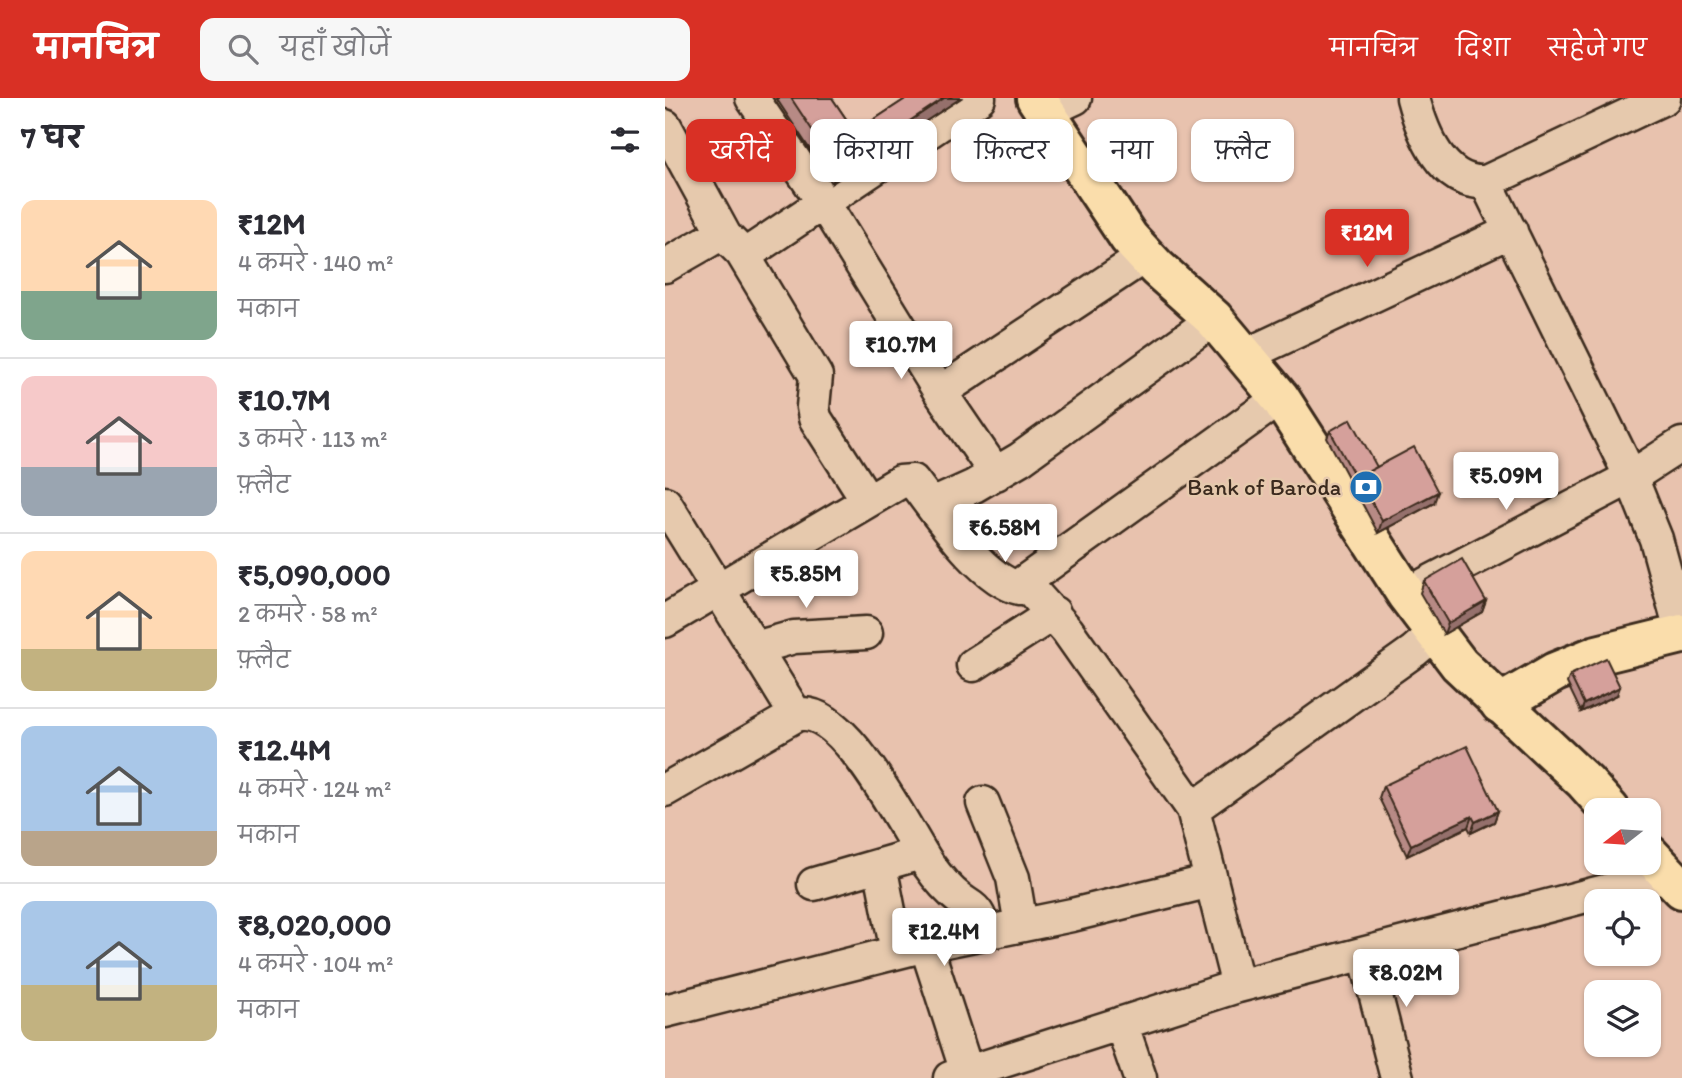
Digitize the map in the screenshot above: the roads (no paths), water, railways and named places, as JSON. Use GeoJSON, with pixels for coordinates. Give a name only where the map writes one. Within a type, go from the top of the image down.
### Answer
{"type":"FeatureCollection","features":[{"type":"Feature","properties":{"kind":"main road"},"geometry":{"type":"LineString","coordinates":[[1052,103],[1115,219],[1145,256],[1215,319],[1246,355],[1279,398],[1406,594],[1459,664],[1599,798]]}},
{"type":"Feature","properties":{"kind":"main road"},"geometry":{"type":"LineString","coordinates":[[1500,704],[1555,672],[1597,655],[1682,634]]}},
{"type":"Feature","properties":{"kind":"street"},"geometry":{"type":"LineString","coordinates":[[752,98],[823,202],[940,392],[996,474]]}},
{"type":"Feature","properties":{"kind":"street"},"geometry":{"type":"LineString","coordinates":[[665,266],[712,238],[751,251],[979,98]]}},
{"type":"Feature","properties":{"kind":"street"},"geometry":{"type":"LineString","coordinates":[[1413,98],[1420,125],[1435,153],[1462,178],[1477,182],[1486,181],[1664,98]]}},
{"type":"Feature","properties":{"kind":"street"},"geometry":{"type":"LineString","coordinates":[[665,126],[816,376],[813,407],[815,418],[868,501]]}},
{"type":"Feature","properties":{"kind":"street"},"geometry":{"type":"LineString","coordinates":[[1486,181],[1631,477],[1656,539],[1682,634]]}},
{"type":"Feature","properties":{"kind":"street"},"geometry":{"type":"LineString","coordinates":[[1246,355],[1511,231]]}},
{"type":"Feature","properties":{"kind":"street"},"geometry":{"type":"LineString","coordinates":[[940,392],[1145,256]]}},
{"type":"Feature","properties":{"kind":"street"},"geometry":{"type":"LineString","coordinates":[[932,505],[996,474],[1215,319]]}},
{"type":"Feature","properties":{"kind":"street"},"geometry":{"type":"LineString","coordinates":[[665,621],[900,482],[913,481],[977,560],[1006,585],[1019,588],[1279,398]]}},
{"type":"Feature","properties":{"kind":"street"},"geometry":{"type":"LineString","coordinates":[[1406,594],[1631,477],[1682,443]]}},
{"type":"Feature","properties":{"kind":"street"},"geometry":{"type":"LineString","coordinates":[[665,503],[796,715]]}},
{"type":"Feature","properties":{"kind":"street"},"geometry":{"type":"LineString","coordinates":[[1024,582],[1054,613],[1193,809],[1238,986]]}},
{"type":"Feature","properties":{"kind":"street"},"geometry":{"type":"LineString","coordinates":[[972,665],[1054,613]]}},
{"type":"Feature","properties":{"kind":"street"},"geometry":{"type":"LineString","coordinates":[[755,648],[794,637],[866,633]]}},
{"type":"Feature","properties":{"kind":"street"},"geometry":{"type":"LineString","coordinates":[[1193,809],[1415,651],[1435,633]]}},
{"type":"Feature","properties":{"kind":"street"},"geometry":{"type":"LineString","coordinates":[[665,790],[796,715],[806,712],[847,739],[881,784],[921,853],[944,885],[976,910],[985,933]]}},
{"type":"Feature","properties":{"kind":"street"},"geometry":{"type":"LineString","coordinates":[[983,803],[1013,878],[1021,925]]}},
{"type":"Feature","properties":{"kind":"street"},"geometry":{"type":"LineString","coordinates":[[814,884],[921,853]]}},
{"type":"Feature","properties":{"kind":"street"},"geometry":{"type":"LineString","coordinates":[[880,865],[959,1075],[1238,986],[1666,873]]}},
{"type":"Feature","properties":{"kind":"street"},"geometry":{"type":"LineString","coordinates":[[665,1011],[911,949],[1211,881]]}},
{"type":"Feature","properties":{"kind":"street"},"geometry":{"type":"LineString","coordinates":[[1365,954],[1397,1078]]}},
{"type":"Feature","properties":{"kind":"street"},"geometry":{"type":"LineString","coordinates":[[1121,1023],[1140,1078]]}},
{"type":"Feature","properties":{"kind":"place","name":"Bank of Baroda"},"geometry":{"type":"Point","coordinates":[1366,487]}}]}
